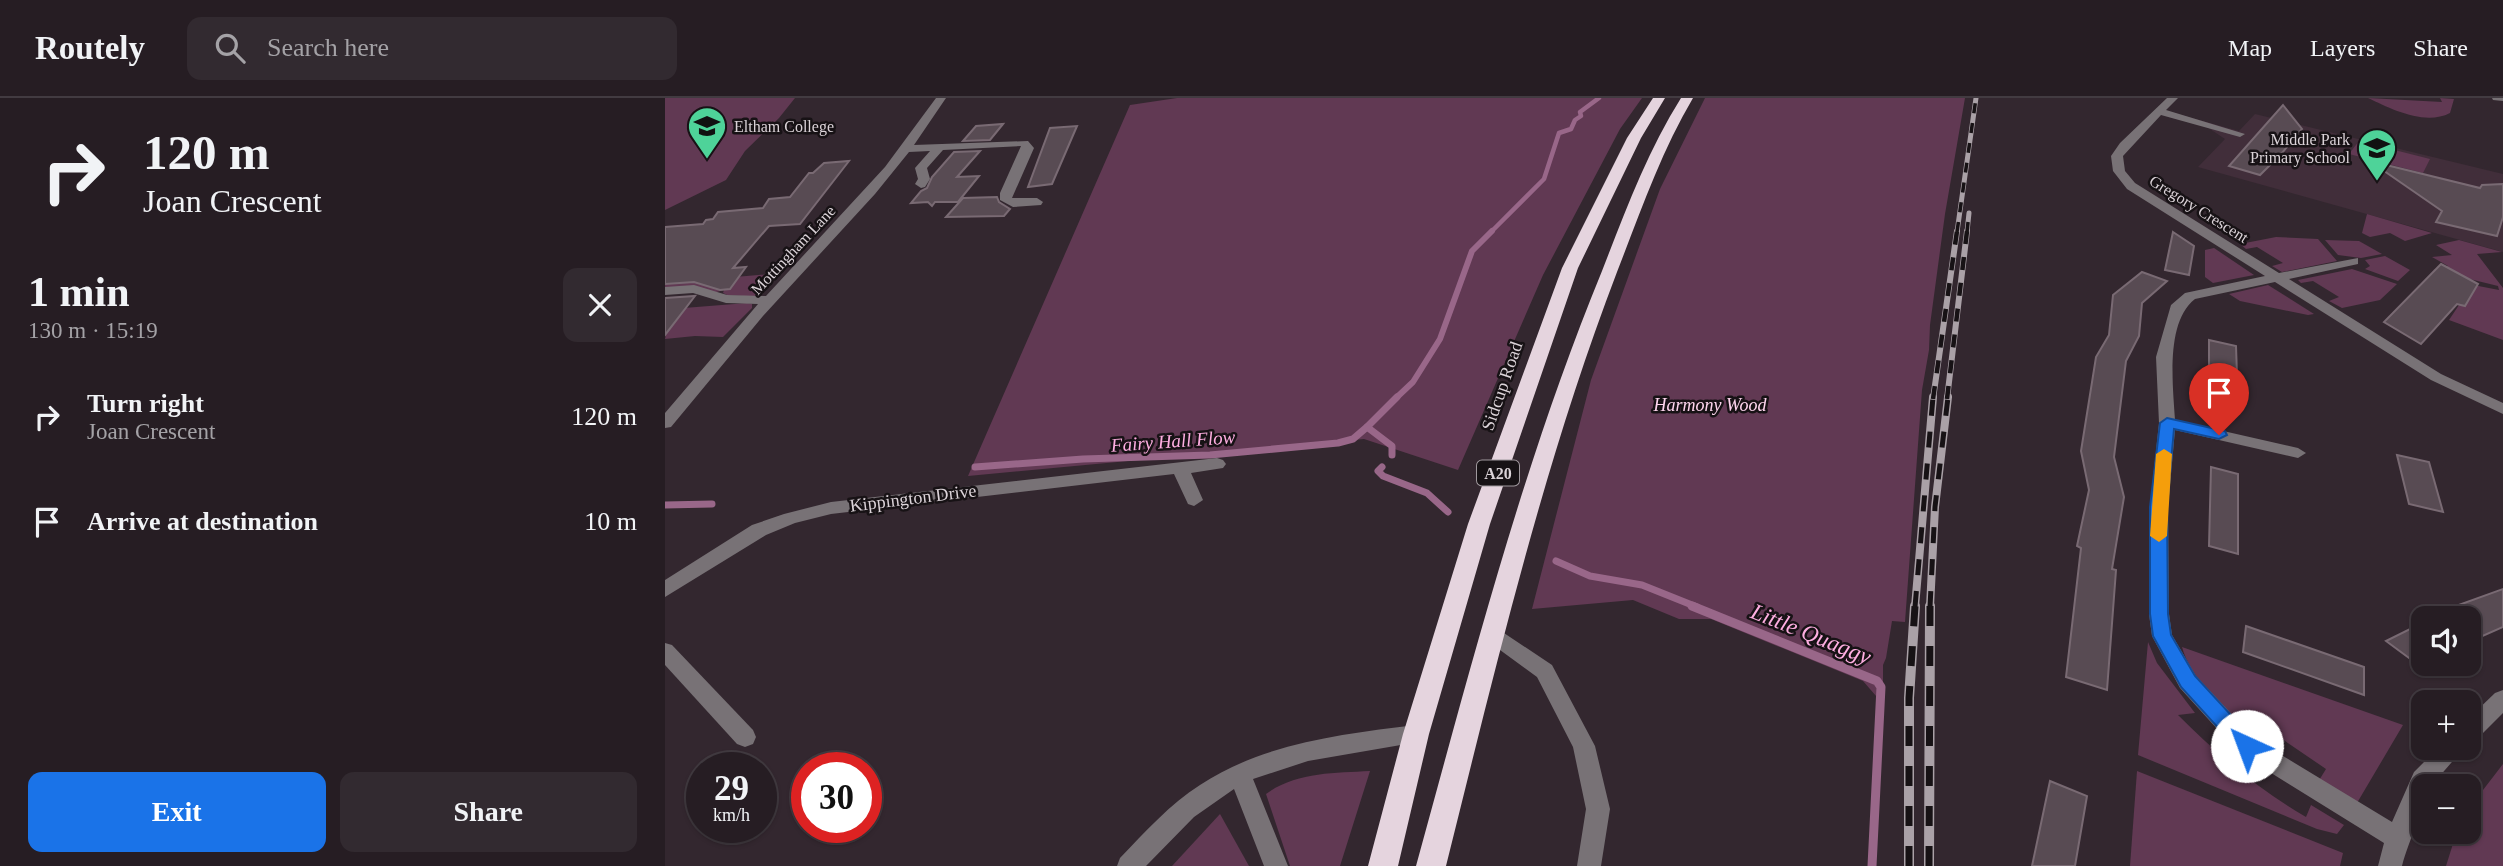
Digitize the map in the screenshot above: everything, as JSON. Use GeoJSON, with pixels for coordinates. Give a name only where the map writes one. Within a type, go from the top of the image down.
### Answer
{"type":"FeatureCollection","features":[{"type":"Feature","properties":{"kind":"highway","name":"Sidcup Road"},"geometry":{"type":"LineString","coordinates":[[1383,866],[1416,734],[1479,524],[1570,268],[1634,138],[1659,98]]}},
{"type":"Feature","properties":{"kind":"highway","name":"A20"},"geometry":{"type":"LineString","coordinates":[[1431,866],[1492,633],[1550,439],[1603,284],[1661,143],[1687,98]]}},
{"type":"Feature","properties":{"kind":"street","name":"Mottingham Lane"},"geometry":{"type":"LineString","coordinates":[[665,423],[769,300],[867,196],[907,149],[941,98]]}},
{"type":"Feature","properties":{"kind":"street","name":"Gregory Crescent"},"geometry":{"type":"LineString","coordinates":[[2173,98],[2124,145],[2117,156],[2122,176],[2136,190],[2436,377],[2503,409]]}},
{"type":"Feature","properties":{"kind":"street"},"geometry":{"type":"LineString","coordinates":[[2497,98],[2503,98]]}},
{"type":"Feature","properties":{"kind":"street"},"geometry":{"type":"LineString","coordinates":[[2158,111],[2240,134]]}},
{"type":"Feature","properties":{"kind":"street"},"geometry":{"type":"LineString","coordinates":[[907,149],[1024,143],[1028,148],[1006,194],[1006,200],[1013,203],[1037,202]]}},
{"type":"Feature","properties":{"kind":"street"},"geometry":{"type":"LineString","coordinates":[[921,184],[924,179],[921,167],[941,146]]}},
{"type":"Feature","properties":{"kind":"street"},"geometry":{"type":"LineString","coordinates":[[2353,261],[2190,296],[2178,305],[2164,356],[2167,423],[2158,507],[2159,614],[2162,636],[2188,682],[2247,746],[2397,838]]}},
{"type":"Feature","properties":{"kind":"street"},"geometry":{"type":"LineString","coordinates":[[665,291],[694,289],[726,299],[769,300]]}},
{"type":"Feature","properties":{"kind":"street"},"geometry":{"type":"LineString","coordinates":[[2167,423],[2298,453]]}},
{"type":"Feature","properties":{"kind":"street","name":"Kippington Drive"},"geometry":{"type":"LineString","coordinates":[[665,590],[759,530],[790,517],[919,496],[1217,464]]}},
{"type":"Feature","properties":{"kind":"street"},"geometry":{"type":"LineString","coordinates":[[1181,468],[1194,500]]}},
{"type":"Feature","properties":{"kind":"street"},"geometry":{"type":"LineString","coordinates":[[1492,633],[1545,671],[1584,746],[1598,809],[1589,866]]}},
{"type":"Feature","properties":{"kind":"street"},"geometry":{"type":"LineString","coordinates":[[665,651],[745,737]]}},
{"type":"Feature","properties":{"kind":"street"},"geometry":{"type":"LineString","coordinates":[[2481,720],[2503,699]]}},
{"type":"Feature","properties":{"kind":"street"},"geometry":{"type":"LineString","coordinates":[[1129,866],[1181,814],[1209,792],[1240,775],[1265,764],[1326,747],[1416,734]]}},
{"type":"Feature","properties":{"kind":"street"},"geometry":{"type":"LineString","coordinates":[[2390,866],[2397,838],[2423,779],[2441,760]]}},
{"type":"Feature","properties":{"kind":"street"},"geometry":{"type":"LineString","coordinates":[[1240,775],[1276,866]]}},
{"type":"Feature","properties":{"kind":"shaded area","name":"Middle Park Primary School"},"geometry":{"type":"Polygon","coordinates":[[[2174,113],[2239,131],[2255,114],[2503,174],[2503,252],[2198,167],[2225,139],[2207,127],[2169,117],[2174,113]]]}},
{"type":"Feature","properties":{"kind":"green space","name":"Eltham College"},"geometry":{"type":"Polygon","coordinates":[[[665,98],[795,98],[745,151],[726,180],[665,210],[665,98]]]}},
{"type":"Feature","properties":{"kind":"green space"},"geometry":{"type":"Polygon","coordinates":[[[1177,98],[1642,98],[1620,129],[1543,275],[1458,470],[1364,439],[968,476],[1130,105],[1177,98]]]}},
{"type":"Feature","properties":{"kind":"green space","name":"Harmony Wood"},"geometry":{"type":"Polygon","coordinates":[[[1705,98],[1965,98],[1945,214],[1922,390],[1905,622],[1892,621],[1883,665],[1883,704],[1863,681],[1711,619],[1679,619],[1633,600],[1532,609],[1591,380],[1660,189],[1705,98]]]}},
{"type":"Feature","properties":{"kind":"green space"},"geometry":{"type":"Polygon","coordinates":[[[2368,98],[2442,102],[2440,98],[2454,99],[2450,113],[2430,118],[2408,114],[2368,98]]]}},
{"type":"Feature","properties":{"kind":"green space"},"geometry":{"type":"Polygon","coordinates":[[[2359,141],[2430,159],[2423,173],[2349,154],[2359,141]]]}},
{"type":"Feature","properties":{"kind":"green space"},"geometry":{"type":"Polygon","coordinates":[[[2367,214],[2432,233],[2405,241],[2390,233],[2370,237],[2362,233],[2367,214]]]}},
{"type":"Feature","properties":{"kind":"green space"},"geometry":{"type":"Polygon","coordinates":[[[2276,237],[2318,239],[2337,261],[2282,272],[2272,266],[2283,263],[2257,247],[2246,249],[2240,244],[2276,237]]]}},
{"type":"Feature","properties":{"kind":"green space"},"geometry":{"type":"Polygon","coordinates":[[[2325,240],[2359,241],[2382,254],[2361,258],[2338,255],[2325,240]]]}},
{"type":"Feature","properties":{"kind":"green space"},"geometry":{"type":"Polygon","coordinates":[[[2459,240],[2502,252],[2477,254],[2503,288],[2503,340],[2449,320],[2459,305],[2464,306],[2470,299],[2458,282],[2499,290],[2498,286],[2433,270],[2448,266],[2432,257],[2452,255],[2436,245],[2459,240]]]}},
{"type":"Feature","properties":{"kind":"green space"},"geometry":{"type":"Polygon","coordinates":[[[2214,248],[2254,275],[2213,283],[2205,277],[2205,250],[2214,248]]]}},
{"type":"Feature","properties":{"kind":"green space"},"geometry":{"type":"Polygon","coordinates":[[[2385,256],[2410,270],[2398,281],[2365,269],[2370,266],[2365,260],[2385,256]]]}},
{"type":"Feature","properties":{"kind":"green space"},"geometry":{"type":"Polygon","coordinates":[[[2352,269],[2397,284],[2380,300],[2342,308],[2329,301],[2339,297],[2313,281],[2301,283],[2298,280],[2352,269]]]}},
{"type":"Feature","properties":{"kind":"green space"},"geometry":{"type":"Polygon","coordinates":[[[781,273],[758,297],[727,295],[723,293],[724,290],[713,293],[665,290],[665,283],[781,273]]]}},
{"type":"Feature","properties":{"kind":"green space"},"geometry":{"type":"Polygon","coordinates":[[[2268,285],[2314,314],[2240,301],[2229,294],[2268,285]]]}},
{"type":"Feature","properties":{"kind":"green space"},"geometry":{"type":"Polygon","coordinates":[[[752,304],[752,308],[723,337],[665,339],[667,331],[684,308],[752,304]]]}},
{"type":"Feature","properties":{"kind":"green space"},"geometry":{"type":"Polygon","coordinates":[[[2148,642],[2157,663],[2195,713],[2178,715],[2271,795],[2306,817],[2311,805],[2344,825],[2337,834],[2317,829],[2138,755],[2148,642]]]}},
{"type":"Feature","properties":{"kind":"green space"},"geometry":{"type":"Polygon","coordinates":[[[2182,647],[2403,725],[2357,803],[2318,782],[2326,769],[2260,724],[2248,732],[2239,724],[2200,681],[2182,647]]]}},
{"type":"Feature","properties":{"kind":"green space"},"geometry":{"type":"Polygon","coordinates":[[[2503,764],[2503,866],[2446,866],[2453,844],[2481,844],[2481,793],[2503,764]]]}},
{"type":"Feature","properties":{"kind":"green space"},"geometry":{"type":"Polygon","coordinates":[[[1370,771],[1340,866],[1290,866],[1266,794],[1290,781],[1303,778],[1329,773],[1370,771]]]}},
{"type":"Feature","properties":{"kind":"green space"},"geometry":{"type":"Polygon","coordinates":[[[2137,771],[2343,853],[2340,866],[2130,866],[2137,771]]]}},
{"type":"Feature","properties":{"kind":"green space"},"geometry":{"type":"Polygon","coordinates":[[[1220,814],[1249,866],[1172,866],[1220,814]]]}},
{"type":"Feature","properties":{"kind":"building"},"geometry":{"type":"Polygon","coordinates":[[[2283,105],[2302,129],[2282,153],[2260,175],[2229,166],[2283,105]]]}},
{"type":"Feature","properties":{"kind":"building"},"geometry":{"type":"Polygon","coordinates":[[[1003,124],[990,140],[963,141],[976,126],[1003,124]]]}},
{"type":"Feature","properties":{"kind":"building"},"geometry":{"type":"Polygon","coordinates":[[[1077,126],[1052,184],[1028,187],[1050,128],[1077,126]]]}},
{"type":"Feature","properties":{"kind":"building"},"geometry":{"type":"Polygon","coordinates":[[[980,151],[957,177],[979,176],[958,202],[935,202],[932,206],[928,202],[911,203],[927,188],[932,177],[954,152],[980,151]]]}},
{"type":"Feature","properties":{"kind":"building"},"geometry":{"type":"Polygon","coordinates":[[[849,161],[800,224],[769,226],[733,268],[746,267],[730,289],[720,290],[694,282],[665,284],[665,227],[703,224],[706,220],[713,219],[718,212],[763,208],[769,199],[790,197],[809,173],[813,173],[824,163],[849,161]]]}},
{"type":"Feature","properties":{"kind":"building"},"geometry":{"type":"Polygon","coordinates":[[[2374,162],[2480,188],[2482,185],[2503,184],[2503,217],[2497,236],[2436,222],[2442,211],[2374,162]]]}},
{"type":"Feature","properties":{"kind":"building"},"geometry":{"type":"Polygon","coordinates":[[[997,197],[999,202],[1010,209],[1004,216],[946,217],[963,198],[997,197]]]}},
{"type":"Feature","properties":{"kind":"building"},"geometry":{"type":"Polygon","coordinates":[[[2173,232],[2194,246],[2189,275],[2165,270],[2173,232]]]}},
{"type":"Feature","properties":{"kind":"building"},"geometry":{"type":"Polygon","coordinates":[[[2441,264],[2478,284],[2465,306],[2457,304],[2421,344],[2384,322],[2441,264]]]}},
{"type":"Feature","properties":{"kind":"building"},"geometry":{"type":"Polygon","coordinates":[[[2142,272],[2167,281],[2142,303],[2139,336],[2126,361],[2114,457],[2124,497],[2112,569],[2116,570],[2107,690],[2066,677],[2081,548],[2077,546],[2089,490],[2081,451],[2096,357],[2109,335],[2113,295],[2142,272]]]}},
{"type":"Feature","properties":{"kind":"building"},"geometry":{"type":"Polygon","coordinates":[[[695,296],[665,335],[665,298],[695,296]]]}},
{"type":"Feature","properties":{"kind":"building"},"geometry":{"type":"Polygon","coordinates":[[[2209,340],[2236,346],[2238,405],[2209,398],[2209,340]]]}},
{"type":"Feature","properties":{"kind":"building"},"geometry":{"type":"Polygon","coordinates":[[[2397,455],[2429,462],[2443,512],[2409,504],[2397,455]]]}},
{"type":"Feature","properties":{"kind":"building"},"geometry":{"type":"Polygon","coordinates":[[[2211,467],[2238,474],[2238,554],[2209,546],[2211,467]]]}},
{"type":"Feature","properties":{"kind":"building"},"geometry":{"type":"Polygon","coordinates":[[[2503,589],[2503,627],[2481,637],[2481,606],[2456,606],[2503,589]]]}},
{"type":"Feature","properties":{"kind":"building"},"geometry":{"type":"Polygon","coordinates":[[[2246,626],[2364,667],[2364,695],[2243,652],[2246,626]]]}},
{"type":"Feature","properties":{"kind":"building"},"geometry":{"type":"Polygon","coordinates":[[[2411,628],[2411,659],[2386,641],[2411,628]]]}},
{"type":"Feature","properties":{"kind":"building"},"geometry":{"type":"Polygon","coordinates":[[[2050,781],[2087,796],[2075,866],[2032,866],[2050,781]]]}},
{"type":"Feature","properties":{"kind":"waterway","name":"Little Quaggy"},"geometry":{"type":"LineString","coordinates":[[1395,399],[1413,382],[1440,339],[1472,251],[1544,179],[1559,133],[1571,129],[1575,120],[1581,116],[1580,112],[1599,98]]}},
{"type":"Feature","properties":{"kind":"waterway","name":"Little Quaggy"},"geometry":{"type":"LineString","coordinates":[[1367,427],[1395,399]]}},
{"type":"Feature","properties":{"kind":"waterway","name":"Fairy Hall Flow"},"geometry":{"type":"LineString","coordinates":[[975,467],[1083,459],[1210,455],[1338,443],[1353,439],[1367,427]]}},
{"type":"Feature","properties":{"kind":"waterway","name":"Little Quaggy"},"geometry":{"type":"LineString","coordinates":[[1367,427],[1392,446],[1392,455]]}},
{"type":"Feature","properties":{"kind":"waterway","name":"Little Quaggy"},"geometry":{"type":"LineString","coordinates":[[1382,467],[1378,471],[1383,476],[1427,493],[1448,512]]}},
{"type":"Feature","properties":{"kind":"waterway","name":"Fairy Hall Flow"},"geometry":{"type":"LineString","coordinates":[[665,505],[712,504]]}},
{"type":"Feature","properties":{"kind":"waterway","name":"Little Quaggy"},"geometry":{"type":"LineString","coordinates":[[1556,561],[1590,576],[1642,585],[1697,607]]}},
{"type":"Feature","properties":{"kind":"waterway","name":"Little Quaggy"},"geometry":{"type":"LineString","coordinates":[[1692,606],[1877,681],[1881,687],[1872,866]]}},
{"type":"Feature","properties":{"kind":"railway"},"geometry":{"type":"LineString","coordinates":[[1957,232],[1976,98]]}},
{"type":"Feature","properties":{"kind":"railway"},"geometry":{"type":"LineString","coordinates":[[1967,232],[1969,213]]}},
{"type":"Feature","properties":{"kind":"railway"},"geometry":{"type":"LineString","coordinates":[[1933,399],[1957,231]]}},
{"type":"Feature","properties":{"kind":"railway"},"geometry":{"type":"LineString","coordinates":[[1947,399],[1967,231]]}},
{"type":"Feature","properties":{"kind":"railway"},"geometry":{"type":"LineString","coordinates":[[1915,607],[1933,397]]}},
{"type":"Feature","properties":{"kind":"railway"},"geometry":{"type":"LineString","coordinates":[[1930,607],[1935,507],[1948,397]]}},
{"type":"Feature","properties":{"kind":"railway"},"geometry":{"type":"LineString","coordinates":[[1909,866],[1909,698],[1915,606]]}},
{"type":"Feature","properties":{"kind":"railway"},"geometry":{"type":"LineString","coordinates":[[1929,866],[1930,606]]}},
{"type":"Feature","properties":{"kind":"slow traffic"},"geometry":{"type":"LineString","coordinates":[[2159,536],[2158,507],[2164,454]]}},
{"type":"Feature","properties":{"kind":"place","name":"Eltham College"},"geometry":{"type":"Point","coordinates":[707,160]}},
{"type":"Feature","properties":{"kind":"place","name":"Middle Park Primary School"},"geometry":{"type":"Point","coordinates":[2377,182]}},
{"type":"Feature","properties":{"kind":"route"},"geometry":{"type":"LineString","coordinates":[[2219,435],[2167,423],[2158,507],[2159,614],[2162,636],[2188,682],[2247,746]]}}]}
